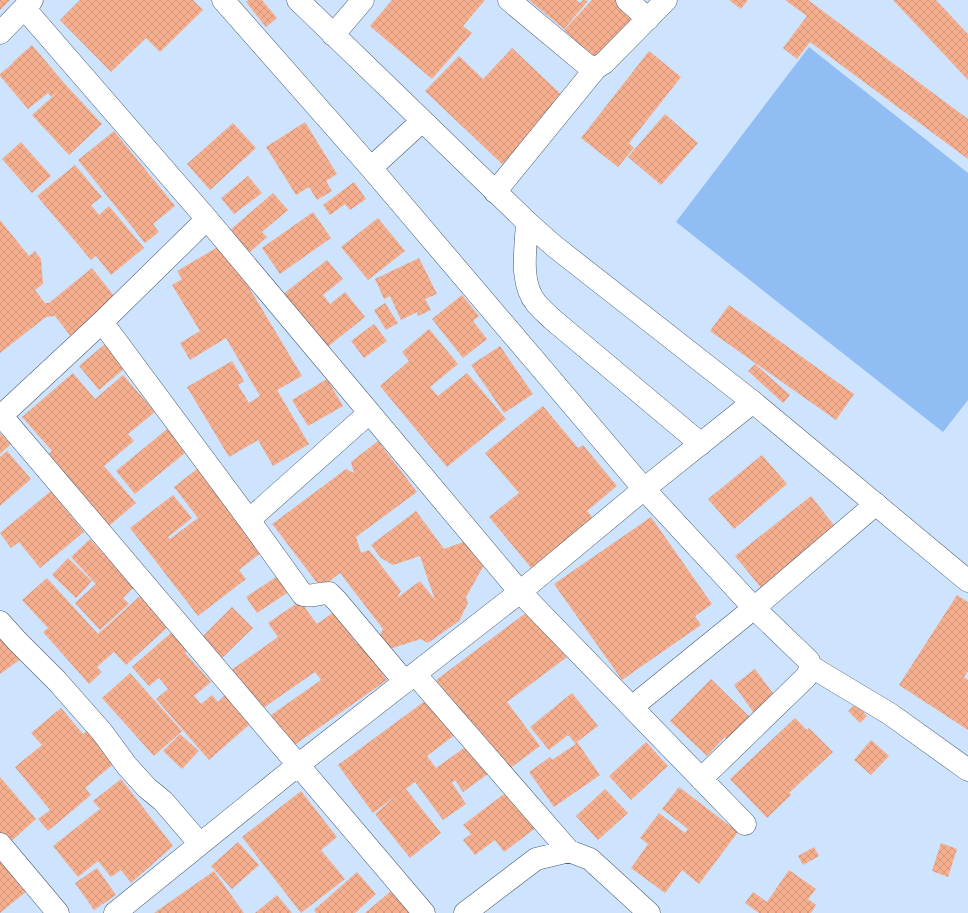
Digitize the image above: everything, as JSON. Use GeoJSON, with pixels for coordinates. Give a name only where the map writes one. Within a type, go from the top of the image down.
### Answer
{"type":"FeatureCollection","features":[{"type":"Feature","properties":{"kind":"street"},"geometry":{"type":"LineString","coordinates":[[223,0],[371,168],[644,489],[754,608],[809,661],[810,672],[806,677],[701,779]]}},
{"type":"Feature","properties":{"kind":"street"},"geometry":{"type":"LineString","coordinates":[[298,0],[527,222],[554,246],[753,402],[968,581]]}},
{"type":"Feature","properties":{"kind":"street"},"geometry":{"type":"LineString","coordinates":[[333,35],[363,0]]}},
{"type":"Feature","properties":{"kind":"street"},"geometry":{"type":"LineString","coordinates":[[509,0],[587,65],[596,68]]}},
{"type":"Feature","properties":{"kind":"street"},"geometry":{"type":"LineString","coordinates":[[627,0],[648,19]]}},
{"type":"Feature","properties":{"kind":"street"},"geometry":{"type":"LineString","coordinates":[[496,192],[596,68],[604,63],[666,0]]}},
{"type":"Feature","properties":{"kind":"street"},"geometry":{"type":"LineString","coordinates":[[0,33],[28,4],[520,592],[745,824]]}},
{"type":"Feature","properties":{"kind":"street"},"geometry":{"type":"LineString","coordinates":[[371,168],[422,121]]}},
{"type":"Feature","properties":{"kind":"street"},"geometry":{"type":"LineString","coordinates":[[207,219],[102,322],[1,416],[424,913]]}},
{"type":"Feature","properties":{"kind":"street"},"geometry":{"type":"LineString","coordinates":[[527,222],[525,272],[528,288],[536,303],[701,444]]}},
{"type":"Feature","properties":{"kind":"street"},"geometry":{"type":"LineString","coordinates":[[102,322],[303,595],[311,597],[320,593],[329,593],[410,678],[569,851],[590,859],[650,913]]}},
{"type":"Feature","properties":{"kind":"street"},"geometry":{"type":"LineString","coordinates":[[115,913],[298,765],[520,592],[644,489],[753,402]]}},
{"type":"Feature","properties":{"kind":"street"},"geometry":{"type":"LineString","coordinates":[[249,520],[369,413]]}},
{"type":"Feature","properties":{"kind":"street"},"geometry":{"type":"LineString","coordinates":[[876,504],[968,563]]}},
{"type":"Feature","properties":{"kind":"street"},"geometry":{"type":"LineString","coordinates":[[632,707],[754,608],[876,504]]}},
{"type":"Feature","properties":{"kind":"street"},"geometry":{"type":"LineString","coordinates":[[0,622],[57,681],[102,732],[132,771],[147,788],[163,801],[200,844]]}},
{"type":"Feature","properties":{"kind":"street"},"geometry":{"type":"LineString","coordinates":[[810,666],[890,714],[968,770]]}},
{"type":"Feature","properties":{"kind":"street"},"geometry":{"type":"LineString","coordinates":[[0,844],[58,913]]}},
{"type":"Feature","properties":{"kind":"street"},"geometry":{"type":"LineString","coordinates":[[465,913],[536,859],[569,851]]}},
{"type":"Feature","properties":{"kind":"shaded area"},"geometry":{"type":"Polygon","coordinates":[[[809,47],[968,173],[968,400],[943,432],[676,222],[809,47]]]}},
{"type":"Feature","properties":{"kind":"building"},"geometry":{"type":"Polygon","coordinates":[[[0,0],[10,0],[0,10],[0,0]]]}},
{"type":"Feature","properties":{"kind":"building"},"geometry":{"type":"Polygon","coordinates":[[[80,0],[193,0],[203,10],[160,52],[146,38],[111,72],[60,20],[80,0]]]}},
{"type":"Feature","properties":{"kind":"building"},"geometry":{"type":"Polygon","coordinates":[[[249,0],[262,0],[277,18],[266,27],[246,2],[249,0]]]}},
{"type":"Feature","properties":{"kind":"building"},"geometry":{"type":"Polygon","coordinates":[[[392,0],[485,0],[463,26],[472,33],[432,79],[370,26],[392,0]]]}},
{"type":"Feature","properties":{"kind":"building"},"geometry":{"type":"Polygon","coordinates":[[[529,0],[576,0],[580,3],[583,0],[588,1],[564,29],[529,0]]]}},
{"type":"Feature","properties":{"kind":"building"},"geometry":{"type":"Polygon","coordinates":[[[592,0],[617,0],[635,16],[595,59],[564,30],[592,0]]]}},
{"type":"Feature","properties":{"kind":"building"},"geometry":{"type":"Polygon","coordinates":[[[729,0],[748,0],[741,9],[729,0]]]}},
{"type":"Feature","properties":{"kind":"building"},"geometry":{"type":"Polygon","coordinates":[[[785,0],[808,0],[968,119],[968,159],[810,42],[797,59],[783,48],[807,16],[785,0]]]}},
{"type":"Feature","properties":{"kind":"building"},"geometry":{"type":"Polygon","coordinates":[[[893,0],[936,0],[968,34],[968,80],[893,0]]]}},
{"type":"Feature","properties":{"kind":"building"},"geometry":{"type":"Polygon","coordinates":[[[32,45],[102,124],[69,155],[32,115],[59,91],[51,97],[48,93],[28,109],[0,76],[0,74],[32,45]]]}},
{"type":"Feature","properties":{"kind":"building"},"geometry":{"type":"Polygon","coordinates":[[[512,48],[565,98],[502,164],[425,91],[459,56],[483,79],[512,48]]]}},
{"type":"Feature","properties":{"kind":"building"},"geometry":{"type":"Polygon","coordinates":[[[649,51],[681,77],[629,143],[634,148],[618,167],[581,138],[649,51]]]}},
{"type":"Feature","properties":{"kind":"building"},"geometry":{"type":"Polygon","coordinates":[[[665,114],[698,143],[661,185],[628,157],[665,114]]]}},
{"type":"Feature","properties":{"kind":"building"},"geometry":{"type":"Polygon","coordinates":[[[305,122],[337,174],[326,181],[332,191],[317,200],[309,187],[296,195],[266,147],[305,122]]]}},
{"type":"Feature","properties":{"kind":"building"},"geometry":{"type":"Polygon","coordinates":[[[233,123],[256,148],[210,190],[187,164],[233,123]]]}},
{"type":"Feature","properties":{"kind":"building"},"geometry":{"type":"Polygon","coordinates":[[[114,131],[175,206],[153,224],[159,232],[145,243],[78,160],[114,131]]]}},
{"type":"Feature","properties":{"kind":"building"},"geometry":{"type":"Polygon","coordinates":[[[21,142],[51,176],[32,193],[2,159],[21,142]]]}},
{"type":"Feature","properties":{"kind":"building"},"geometry":{"type":"Polygon","coordinates":[[[75,165],[102,197],[91,205],[99,215],[109,206],[144,248],[111,275],[96,256],[91,260],[37,196],[75,165]]]}},
{"type":"Feature","properties":{"kind":"building"},"geometry":{"type":"Polygon","coordinates":[[[248,176],[262,193],[234,214],[221,198],[248,176]]]}},
{"type":"Feature","properties":{"kind":"building"},"geometry":{"type":"Polygon","coordinates":[[[354,182],[366,199],[350,210],[345,204],[330,215],[323,205],[354,182]]]}},
{"type":"Feature","properties":{"kind":"building"},"geometry":{"type":"Polygon","coordinates":[[[273,193],[288,210],[262,232],[267,237],[249,253],[229,231],[273,193]]]}},
{"type":"Feature","properties":{"kind":"building"},"geometry":{"type":"Polygon","coordinates":[[[313,212],[331,238],[280,274],[262,248],[313,212]]]}},
{"type":"Feature","properties":{"kind":"building"},"geometry":{"type":"Polygon","coordinates":[[[378,218],[405,251],[368,280],[341,247],[378,218]]]}},
{"type":"Feature","properties":{"kind":"building"},"geometry":{"type":"Polygon","coordinates":[[[0,220],[29,256],[35,251],[41,259],[43,284],[35,290],[45,303],[49,303],[92,268],[118,301],[72,338],[55,316],[46,317],[0,353],[0,220]]]}},
{"type":"Feature","properties":{"kind":"building"},"geometry":{"type":"Polygon","coordinates":[[[223,244],[302,376],[277,390],[309,444],[273,466],[258,440],[229,457],[187,387],[232,361],[244,381],[238,385],[249,403],[260,396],[226,338],[190,360],[180,343],[200,331],[172,285],[182,279],[177,271],[223,244]]]}},
{"type":"Feature","properties":{"kind":"building"},"geometry":{"type":"Polygon","coordinates":[[[419,258],[437,294],[425,299],[431,310],[418,316],[417,312],[401,320],[390,296],[384,299],[375,279],[419,258]]]}},
{"type":"Feature","properties":{"kind":"building"},"geometry":{"type":"Polygon","coordinates":[[[327,260],[343,279],[323,295],[330,304],[345,292],[365,317],[325,349],[282,295],[327,260]]]}},
{"type":"Feature","properties":{"kind":"building"},"geometry":{"type":"Polygon","coordinates":[[[462,295],[479,316],[473,321],[487,339],[463,358],[432,319],[462,295]]]}},
{"type":"Feature","properties":{"kind":"building"},"geometry":{"type":"Polygon","coordinates":[[[385,303],[398,323],[386,330],[374,310],[385,303]]]}},
{"type":"Feature","properties":{"kind":"building"},"geometry":{"type":"Polygon","coordinates":[[[729,305],[854,394],[836,420],[710,331],[729,305]]]}},
{"type":"Feature","properties":{"kind":"building"},"geometry":{"type":"Polygon","coordinates":[[[374,324],[387,341],[364,358],[351,341],[374,324]]]}},
{"type":"Feature","properties":{"kind":"building"},"geometry":{"type":"Polygon","coordinates":[[[429,329],[458,364],[430,387],[438,396],[467,373],[506,419],[447,467],[380,386],[409,361],[402,352],[429,329]]]}},
{"type":"Feature","properties":{"kind":"building"},"geometry":{"type":"Polygon","coordinates":[[[105,344],[125,368],[99,390],[79,366],[105,344]]]}},
{"type":"Feature","properties":{"kind":"building"},"geometry":{"type":"Polygon","coordinates":[[[500,346],[533,394],[504,413],[471,365],[500,346]]]}},
{"type":"Feature","properties":{"kind":"building"},"geometry":{"type":"Polygon","coordinates":[[[755,364],[790,395],[783,403],[748,371],[755,364]]]}},
{"type":"Feature","properties":{"kind":"building"},"geometry":{"type":"Polygon","coordinates":[[[73,373],[95,399],[123,375],[155,412],[128,434],[134,441],[104,466],[136,503],[103,531],[42,460],[52,451],[22,417],[73,373]]]}},
{"type":"Feature","properties":{"kind":"building"},"geometry":{"type":"Polygon","coordinates":[[[327,379],[343,406],[308,426],[292,400],[327,379]]]}},
{"type":"Feature","properties":{"kind":"building"},"geometry":{"type":"Polygon","coordinates":[[[543,406],[578,448],[583,445],[617,486],[587,511],[593,518],[532,569],[489,517],[519,493],[485,453],[543,406]]]}},
{"type":"Feature","properties":{"kind":"building"},"geometry":{"type":"Polygon","coordinates":[[[172,425],[191,448],[135,494],[116,471],[172,425]]]}},
{"type":"Feature","properties":{"kind":"building"},"geometry":{"type":"Polygon","coordinates":[[[0,433],[11,444],[0,454],[0,433]]]}},
{"type":"Feature","properties":{"kind":"building"},"geometry":{"type":"Polygon","coordinates":[[[378,441],[417,492],[356,537],[361,553],[369,550],[401,591],[397,598],[420,581],[435,600],[420,556],[393,565],[381,558],[371,545],[416,511],[444,549],[466,541],[484,565],[466,597],[468,603],[459,621],[428,643],[421,639],[386,650],[378,639],[383,629],[340,573],[321,588],[273,525],[271,525],[346,469],[354,473],[351,462],[378,441]]]}},
{"type":"Feature","properties":{"kind":"building"},"geometry":{"type":"Polygon","coordinates":[[[7,451],[31,479],[0,506],[0,457],[7,451]]]}},
{"type":"Feature","properties":{"kind":"building"},"geometry":{"type":"Polygon","coordinates":[[[762,455],[787,484],[734,529],[708,499],[762,455]]]}},
{"type":"Feature","properties":{"kind":"building"},"geometry":{"type":"Polygon","coordinates":[[[202,465],[266,549],[239,570],[246,579],[198,616],[130,528],[173,495],[192,518],[168,537],[170,539],[198,518],[174,487],[202,465]]]}},
{"type":"Feature","properties":{"kind":"building"},"geometry":{"type":"Polygon","coordinates":[[[51,491],[84,532],[40,568],[19,542],[11,548],[0,533],[51,491]]]}},
{"type":"Feature","properties":{"kind":"building"},"geometry":{"type":"Polygon","coordinates":[[[811,496],[837,529],[762,589],[735,556],[811,496]]]}},
{"type":"Feature","properties":{"kind":"building"},"geometry":{"type":"Polygon","coordinates":[[[651,517],[712,604],[695,616],[701,625],[622,680],[554,584],[651,517]]]}},
{"type":"Feature","properties":{"kind":"building"},"geometry":{"type":"Polygon","coordinates":[[[90,539],[134,587],[123,598],[129,604],[100,630],[75,603],[96,584],[71,557],[90,539]]]}},
{"type":"Feature","properties":{"kind":"building"},"geometry":{"type":"Polygon","coordinates":[[[68,558],[92,581],[76,598],[52,575],[68,558]]]}},
{"type":"Feature","properties":{"kind":"building"},"geometry":{"type":"Polygon","coordinates":[[[279,575],[290,591],[257,613],[246,597],[279,575]]]}},
{"type":"Feature","properties":{"kind":"building"},"geometry":{"type":"Polygon","coordinates":[[[47,578],[98,634],[140,596],[168,627],[126,665],[114,652],[97,667],[102,672],[89,684],[43,632],[48,628],[22,600],[47,578]]]}},
{"type":"Feature","properties":{"kind":"building"},"geometry":{"type":"Polygon","coordinates":[[[957,595],[968,602],[968,671],[964,677],[968,680],[968,730],[899,685],[957,595]]]}},
{"type":"Feature","properties":{"kind":"building"},"geometry":{"type":"Polygon","coordinates":[[[300,601],[317,624],[334,612],[357,644],[360,641],[387,680],[293,746],[271,715],[321,680],[315,672],[259,711],[230,671],[278,637],[268,623],[300,601]]]}},
{"type":"Feature","properties":{"kind":"building"},"geometry":{"type":"Polygon","coordinates":[[[232,607],[253,628],[222,658],[201,638],[232,607]]]}},
{"type":"Feature","properties":{"kind":"building"},"geometry":{"type":"Polygon","coordinates":[[[531,609],[567,657],[507,702],[540,746],[505,772],[436,680],[531,609]]]}},
{"type":"Feature","properties":{"kind":"building"},"geometry":{"type":"Polygon","coordinates":[[[0,631],[21,659],[0,674],[0,631]]]}},
{"type":"Feature","properties":{"kind":"building"},"geometry":{"type":"Polygon","coordinates":[[[173,631],[189,649],[185,653],[211,682],[194,696],[201,704],[212,695],[218,702],[225,695],[250,724],[209,760],[156,699],[168,689],[159,678],[149,686],[132,667],[173,631]]]}},
{"type":"Feature","properties":{"kind":"building"},"geometry":{"type":"Polygon","coordinates":[[[755,669],[778,700],[756,716],[734,685],[755,669]]]}},
{"type":"Feature","properties":{"kind":"building"},"geometry":{"type":"Polygon","coordinates":[[[130,673],[182,731],[154,756],[102,698],[130,673]]]}},
{"type":"Feature","properties":{"kind":"building"},"geometry":{"type":"Polygon","coordinates":[[[711,679],[754,721],[732,744],[725,737],[707,756],[670,721],[711,679]]]}},
{"type":"Feature","properties":{"kind":"building"},"geometry":{"type":"Polygon","coordinates":[[[572,693],[598,726],[577,742],[600,775],[554,807],[529,772],[550,757],[552,760],[576,744],[568,735],[549,750],[530,727],[572,693]]]}},
{"type":"Feature","properties":{"kind":"building"},"geometry":{"type":"Polygon","coordinates":[[[429,698],[456,734],[427,756],[436,768],[471,743],[492,771],[463,792],[455,780],[452,783],[466,804],[443,820],[415,782],[403,791],[406,789],[441,833],[410,858],[375,814],[396,796],[373,813],[338,765],[429,698]]]}},
{"type":"Feature","properties":{"kind":"building"},"geometry":{"type":"Polygon","coordinates":[[[856,704],[867,716],[860,723],[848,711],[856,704]]]}},
{"type":"Feature","properties":{"kind":"building"},"geometry":{"type":"Polygon","coordinates":[[[61,708],[83,734],[90,728],[118,760],[85,788],[91,795],[48,831],[38,819],[50,810],[15,767],[42,745],[31,733],[61,708]]]}},
{"type":"Feature","properties":{"kind":"building"},"geometry":{"type":"Polygon","coordinates":[[[795,718],[807,730],[809,728],[833,752],[789,793],[791,795],[767,818],[730,779],[795,718]]]}},
{"type":"Feature","properties":{"kind":"building"},"geometry":{"type":"Polygon","coordinates":[[[180,734],[199,751],[182,769],[163,751],[180,734]]]}},
{"type":"Feature","properties":{"kind":"building"},"geometry":{"type":"Polygon","coordinates":[[[871,740],[889,756],[871,775],[854,760],[871,740]]]}},
{"type":"Feature","properties":{"kind":"building"},"geometry":{"type":"Polygon","coordinates":[[[646,742],[668,766],[631,800],[609,776],[646,742]]]}},
{"type":"Feature","properties":{"kind":"building"},"geometry":{"type":"Polygon","coordinates":[[[0,777],[36,819],[6,846],[0,839],[0,777]]]}},
{"type":"Feature","properties":{"kind":"building"},"geometry":{"type":"Polygon","coordinates":[[[121,779],[173,846],[131,883],[121,870],[111,877],[98,861],[78,877],[53,846],[100,809],[93,801],[121,779]]]}},
{"type":"Feature","properties":{"kind":"building"},"geometry":{"type":"Polygon","coordinates":[[[679,787],[738,832],[699,884],[682,870],[665,893],[631,868],[648,844],[640,838],[659,813],[685,833],[688,829],[662,809],[679,787]]]}},
{"type":"Feature","properties":{"kind":"building"},"geometry":{"type":"Polygon","coordinates":[[[605,789],[628,813],[598,840],[576,816],[605,789]]]}},
{"type":"Feature","properties":{"kind":"building"},"geometry":{"type":"Polygon","coordinates":[[[301,791],[337,837],[321,850],[345,879],[301,913],[242,837],[301,791]]]}},
{"type":"Feature","properties":{"kind":"building"},"geometry":{"type":"Polygon","coordinates":[[[508,791],[537,827],[504,852],[495,840],[475,855],[463,840],[471,834],[463,825],[508,791]]]}},
{"type":"Feature","properties":{"kind":"building"},"geometry":{"type":"Polygon","coordinates":[[[238,842],[259,865],[232,889],[211,866],[238,842]]]}},
{"type":"Feature","properties":{"kind":"building"},"geometry":{"type":"Polygon","coordinates":[[[941,843],[957,849],[948,877],[932,871],[941,843]]]}},
{"type":"Feature","properties":{"kind":"building"},"geometry":{"type":"Polygon","coordinates":[[[814,847],[819,856],[803,865],[798,856],[814,847]]]}},
{"type":"Feature","properties":{"kind":"building"},"geometry":{"type":"Polygon","coordinates":[[[0,858],[27,891],[0,913],[0,858]]]}},
{"type":"Feature","properties":{"kind":"building"},"geometry":{"type":"Polygon","coordinates":[[[97,868],[116,895],[94,910],[75,883],[97,868]]]}},
{"type":"Feature","properties":{"kind":"building"},"geometry":{"type":"Polygon","coordinates":[[[789,870],[816,889],[808,899],[816,905],[811,913],[759,913],[745,903],[753,892],[767,902],[789,870]]]}},
{"type":"Feature","properties":{"kind":"building"},"geometry":{"type":"Polygon","coordinates":[[[214,871],[244,913],[154,913],[214,871]]]}},
{"type":"Feature","properties":{"kind":"building"},"geometry":{"type":"Polygon","coordinates":[[[357,872],[376,894],[355,913],[316,913],[314,910],[357,872]]]}},
{"type":"Feature","properties":{"kind":"building"},"geometry":{"type":"Polygon","coordinates":[[[391,891],[409,913],[365,913],[391,891]]]}},
{"type":"Feature","properties":{"kind":"building"},"geometry":{"type":"Polygon","coordinates":[[[277,895],[292,913],[255,913],[277,895]]]}}]}
